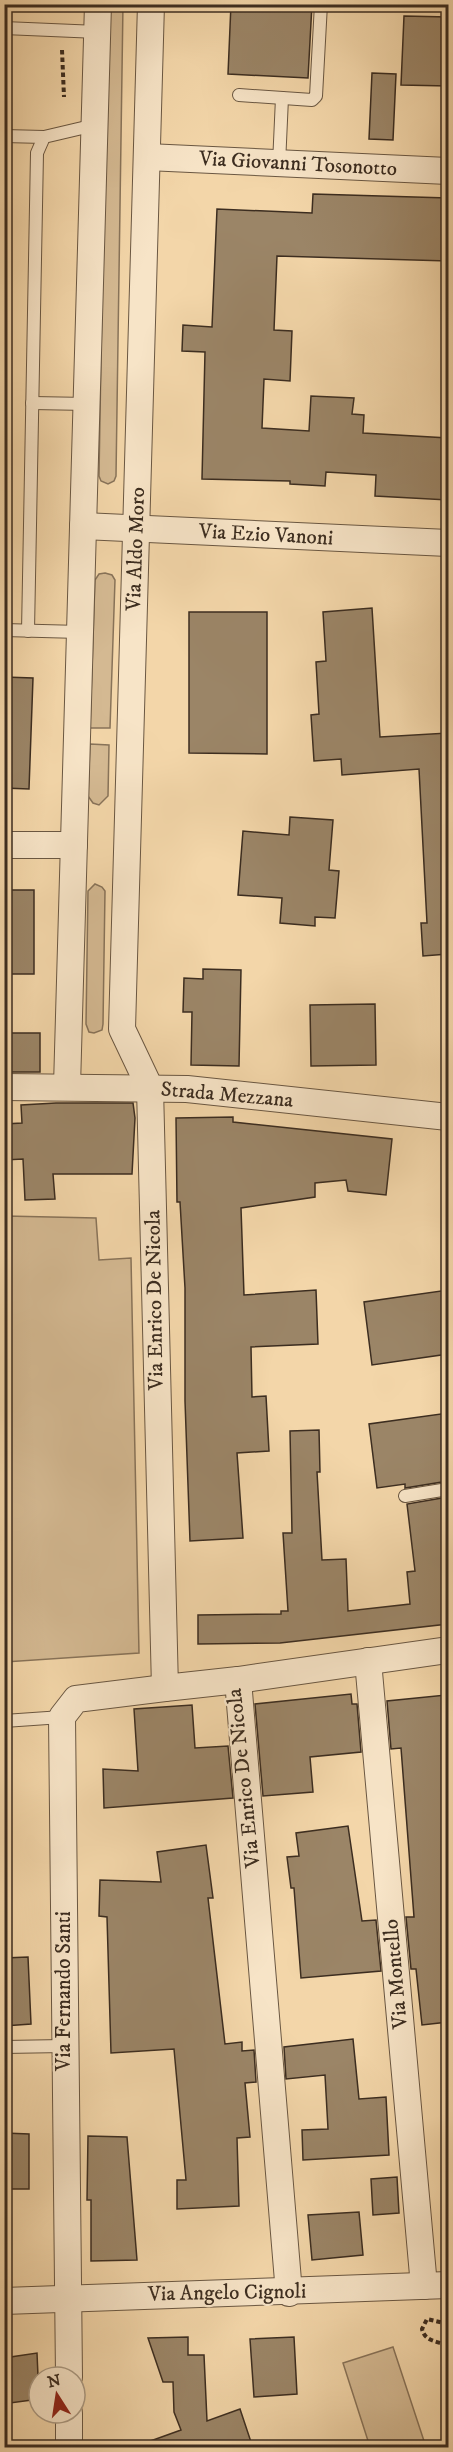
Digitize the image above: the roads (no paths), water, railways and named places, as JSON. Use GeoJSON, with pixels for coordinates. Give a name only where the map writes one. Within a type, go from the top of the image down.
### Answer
{"type":"FeatureCollection","features":[{"type":"Feature","properties":{"kind":"street"},"geometry":{"type":"LineString","coordinates":[[67,1086],[98,4]]}},
{"type":"Feature","properties":{"kind":"street","name":"Via Aldo Moro"},"geometry":{"type":"LineString","coordinates":[[150,1088],[122,1029],[151,4]]}},
{"type":"Feature","properties":{"kind":"street","name":"Via Giovanni Tosonotto"},"geometry":{"type":"LineString","coordinates":[[147,157],[448,171]]}},
{"type":"Feature","properties":{"kind":"street","name":"Via Ezio Vanoni"},"geometry":{"type":"LineString","coordinates":[[83,526],[448,543]]}},
{"type":"Feature","properties":{"kind":"street"},"geometry":{"type":"LineString","coordinates":[[4,845],[74,845]]}},
{"type":"Feature","properties":{"kind":"street","name":"Strada Mezzana"},"geometry":{"type":"LineString","coordinates":[[4,1087],[187,1089],[448,1117]]}},
{"type":"Feature","properties":{"kind":"street","name":"Via Enrico De Nicola"},"geometry":{"type":"LineString","coordinates":[[150,1088],[165,1688],[238,1680],[289,2293]]}},
{"type":"Feature","properties":{"kind":"street"},"geometry":{"type":"LineString","coordinates":[[238,1680],[448,1650]]}},
{"type":"Feature","properties":{"kind":"street","name":"Via Montello"},"geometry":{"type":"LineString","coordinates":[[368,1661],[436,2286]]}},
{"type":"Feature","properties":{"kind":"street"},"geometry":{"type":"LineString","coordinates":[[62,1717],[76,1699],[165,1688]]}},
{"type":"Feature","properties":{"kind":"street","name":"Via Fernando Santi"},"geometry":{"type":"LineString","coordinates":[[62,1717],[69,2365]]}},
{"type":"Feature","properties":{"kind":"street","name":"Via Angelo Cignoli"},"geometry":{"type":"LineString","coordinates":[[4,2301],[289,2293],[436,2286]]}},
{"type":"Feature","properties":{"kind":"street"},"geometry":{"type":"LineString","coordinates":[[69,2425],[69,2448]]}},
{"type":"Feature","properties":{"kind":"lane"},"geometry":{"type":"LineString","coordinates":[[239,95],[312,100],[316,96],[321,4]]}},
{"type":"Feature","properties":{"kind":"lane"},"geometry":{"type":"LineString","coordinates":[[4,28],[98,32]]}},
{"type":"Feature","properties":{"kind":"lane"},"geometry":{"type":"LineString","coordinates":[[279,164],[282,98]]}},
{"type":"Feature","properties":{"kind":"lane"},"geometry":{"type":"LineString","coordinates":[[4,136],[44,137],[95,125]]}},
{"type":"Feature","properties":{"kind":"lane"},"geometry":{"type":"LineString","coordinates":[[28,631],[37,153],[44,137]]}},
{"type":"Feature","properties":{"kind":"lane"},"geometry":{"type":"LineString","coordinates":[[32,403],[88,404]]}},
{"type":"Feature","properties":{"kind":"lane"},"geometry":{"type":"LineString","coordinates":[[4,630],[80,632]]}},
{"type":"Feature","properties":{"kind":"lane"},"geometry":{"type":"LineString","coordinates":[[405,1496],[448,1489]]}},
{"type":"Feature","properties":{"kind":"lane"},"geometry":{"type":"LineString","coordinates":[[4,1721],[62,1717]]}},
{"type":"Feature","properties":{"kind":"lane"},"geometry":{"type":"LineString","coordinates":[[4,2047],[64,2046]]}}]}
